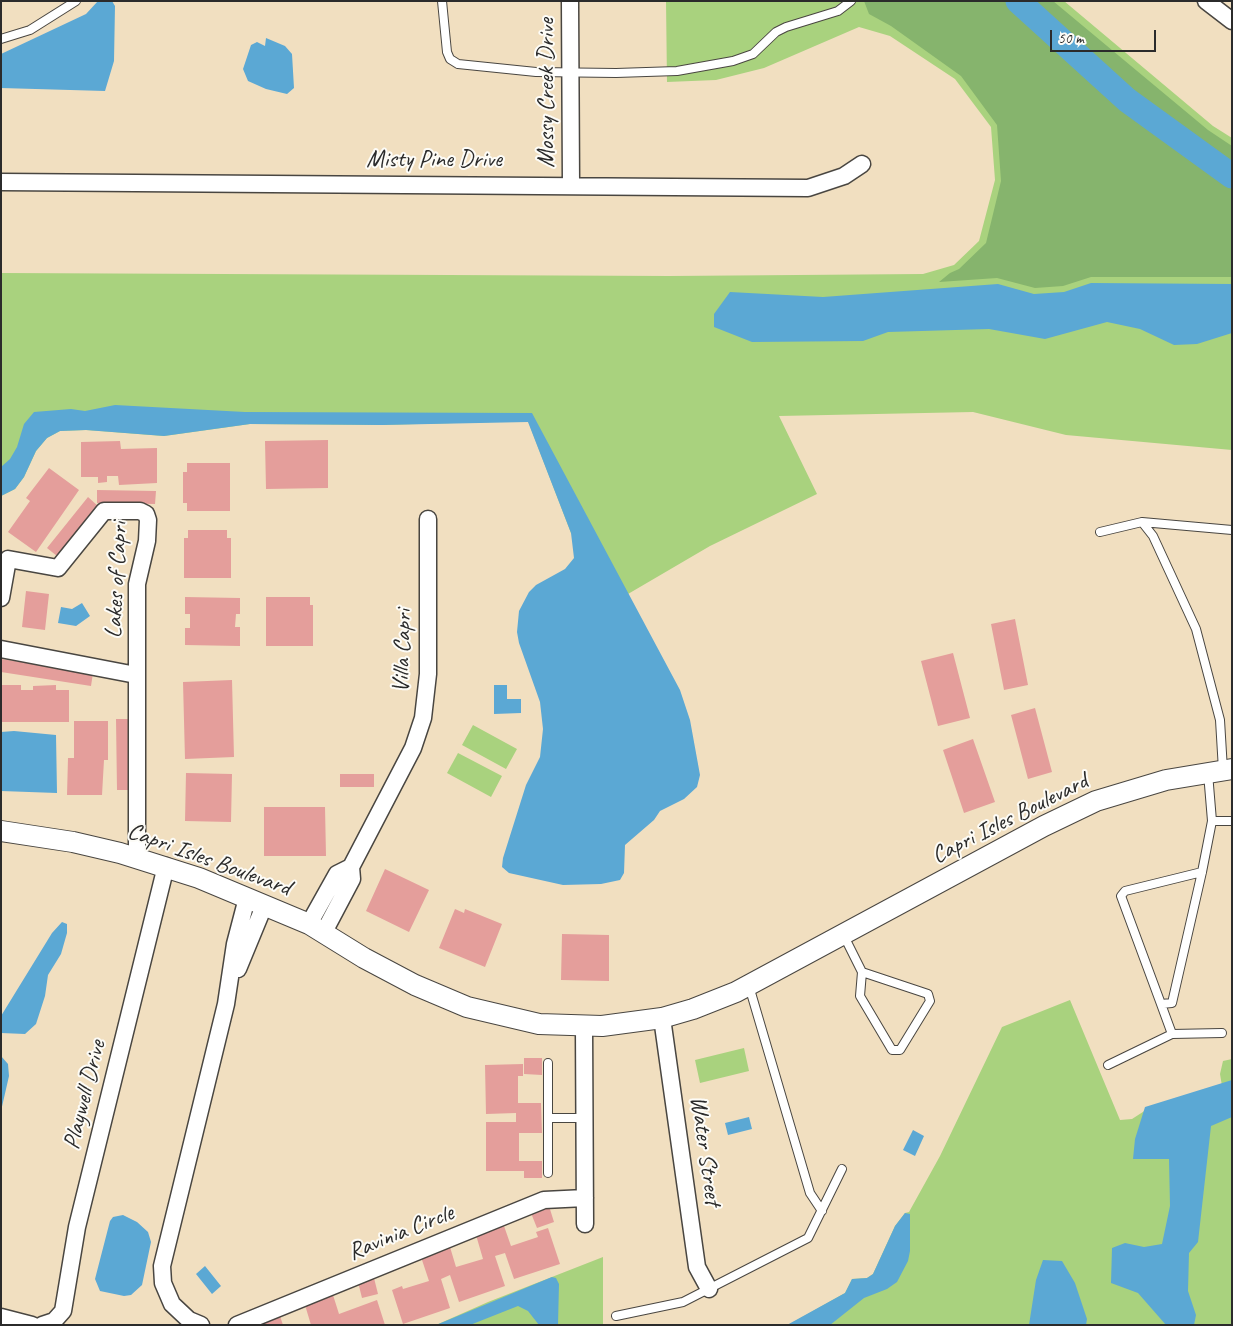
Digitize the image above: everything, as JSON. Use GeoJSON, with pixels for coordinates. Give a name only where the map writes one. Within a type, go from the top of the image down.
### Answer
{"type":"FeatureCollection","features":[{"type":"Feature","properties":{"kind":"street","name":"Mossy Creek Drive"},"geometry":{"type":"LineString","coordinates":[[570,1],[571,185]]}},
{"type":"Feature","properties":{"kind":"street"},"geometry":{"type":"LineString","coordinates":[[1206,1],[1232,21]]}},
{"type":"Feature","properties":{"kind":"street","name":"Misty Pine Drive"},"geometry":{"type":"LineString","coordinates":[[1,182],[808,188],[844,176],[862,164]]}},
{"type":"Feature","properties":{"kind":"street","name":"Lakes of Capri"},"geometry":{"type":"LineString","coordinates":[[1,598],[8,559],[58,568],[104,510],[144,512],[148,520],[147,541],[137,584],[137,857]]}},
{"type":"Feature","properties":{"kind":"street","name":"Villa Capri"},"geometry":{"type":"LineString","coordinates":[[317,928],[352,879],[351,867],[419,736],[427,697],[428,519]]}},
{"type":"Feature","properties":{"kind":"street","name":"Lakes of Capri"},"geometry":{"type":"LineString","coordinates":[[1,649],[136,675]]}},
{"type":"Feature","properties":{"kind":"street","name":"Capri Isles Boulevard"},"geometry":{"type":"LineString","coordinates":[[1,831],[72,842],[137,857],[166,866],[317,928],[364,958],[449,1001],[517,1020],[584,1027],[617,1025],[662,1018],[708,1004],[749,986],[1078,809],[1148,784],[1221,770]]}},
{"type":"Feature","properties":{"kind":"street","name":"Playwell Drive"},"geometry":{"type":"LineString","coordinates":[[42,1325],[54,1321],[63,1311],[77,1227],[166,866]]}},
{"type":"Feature","properties":{"kind":"street"},"geometry":{"type":"LineString","coordinates":[[201,1325],[182,1315],[172,1304],[163,1283],[162,1266],[226,1004],[255,902]]}},
{"type":"Feature","properties":{"kind":"street","name":"Water Street"},"geometry":{"type":"LineString","coordinates":[[662,1018],[697,1267],[709,1289]]}},
{"type":"Feature","properties":{"kind":"street"},"geometry":{"type":"LineString","coordinates":[[584,1027],[585,1224]]}},
{"type":"Feature","properties":{"kind":"street","name":"Ravinia Circle"},"geometry":{"type":"LineString","coordinates":[[237,1325],[544,1200],[585,1198]]}},
{"type":"Feature","properties":{"kind":"street"},"geometry":{"type":"LineString","coordinates":[[1,1317],[32,1325]]}},
{"type":"Feature","properties":{"kind":"lane"},"geometry":{"type":"LineString","coordinates":[[1,39],[30,30],[76,1]]}},
{"type":"Feature","properties":{"kind":"lane"},"geometry":{"type":"LineString","coordinates":[[442,1],[447,52],[450,59],[458,64],[509,70],[639,73],[677,71],[733,61],[753,54],[776,32],[786,27],[838,11],[851,1]]}},
{"type":"Feature","properties":{"kind":"lane"},"geometry":{"type":"LineString","coordinates":[[1100,532],[1142,522],[1232,530]]}},
{"type":"Feature","properties":{"kind":"lane"},"geometry":{"type":"LineString","coordinates":[[1142,522],[1153,536],[1196,629],[1220,720],[1221,770],[1202,872],[1172,1003],[1161,1004]]}},
{"type":"Feature","properties":{"kind":"lane"},"geometry":{"type":"LineString","coordinates":[[1212,821],[1232,821]]}},
{"type":"Feature","properties":{"kind":"lane"},"geometry":{"type":"LineString","coordinates":[[1172,1034],[1121,896],[1125,891],[1202,872]]}},
{"type":"Feature","properties":{"kind":"lane"},"geometry":{"type":"LineString","coordinates":[[843,934],[862,972],[860,996],[892,1050],[900,1050],[930,1001],[928,994],[862,972]]}},
{"type":"Feature","properties":{"kind":"lane"},"geometry":{"type":"LineString","coordinates":[[749,986],[810,1193],[822,1210]]}},
{"type":"Feature","properties":{"kind":"lane"},"geometry":{"type":"LineString","coordinates":[[1108,1065],[1172,1034],[1222,1033]]}},
{"type":"Feature","properties":{"kind":"lane"},"geometry":{"type":"LineString","coordinates":[[548,1063],[548,1173]]}},
{"type":"Feature","properties":{"kind":"lane"},"geometry":{"type":"LineString","coordinates":[[548,1118],[585,1118]]}},
{"type":"Feature","properties":{"kind":"lane"},"geometry":{"type":"LineString","coordinates":[[616,1316],[683,1302],[808,1238],[842,1170]]}},
{"type":"Feature","properties":{"kind":"green space"},"geometry":{"type":"Polygon","coordinates":[[[666,1],[1064,1],[1213,126],[1232,138],[1232,450],[1066,435],[973,412],[779,416],[817,494],[710,546],[628,594],[571,533],[528,421],[382,425],[250,424],[164,436],[86,430],[60,431],[47,438],[36,451],[24,477],[15,489],[1,496],[1,273],[670,276],[923,274],[954,265],[979,241],[995,180],[991,127],[955,79],[890,36],[859,27],[764,68],[716,80],[667,82],[666,1]]]}},
{"type":"Feature","properties":{"kind":"green space"},"geometry":{"type":"Polygon","coordinates":[[[864,1],[1053,1],[1208,130],[1232,146],[1232,277],[1091,277],[1063,286],[1035,288],[997,278],[939,282],[950,273],[959,269],[986,243],[1001,181],[997,125],[961,76],[891,26],[869,14],[864,1]]]}},
{"type":"Feature","properties":{"kind":"green space"},"geometry":{"type":"Polygon","coordinates":[[[473,725],[517,749],[506,769],[462,745],[473,725]]]}},
{"type":"Feature","properties":{"kind":"green space"},"geometry":{"type":"Polygon","coordinates":[[[458,753],[502,776],[491,797],[447,773],[458,753]]]}},
{"type":"Feature","properties":{"kind":"green space"},"geometry":{"type":"Polygon","coordinates":[[[1070,1000],[1120,1120],[1132,1119],[1149,1108],[1222,1086],[1220,1074],[1223,1061],[1232,1059],[1232,1325],[788,1325],[845,1293],[852,1279],[867,1278],[873,1274],[895,1226],[905,1213],[909,1212],[940,1156],[1002,1027],[1070,1000]]]}},
{"type":"Feature","properties":{"kind":"green space"},"geometry":{"type":"Polygon","coordinates":[[[744,1048],[749,1071],[700,1083],[695,1060],[744,1048]]]}},
{"type":"Feature","properties":{"kind":"green space"},"geometry":{"type":"Polygon","coordinates":[[[603,1257],[603,1325],[436,1325],[488,1302],[603,1257]]]}},
{"type":"Feature","properties":{"kind":"water"},"geometry":{"type":"Polygon","coordinates":[[[98,1],[112,1],[115,6],[114,61],[105,91],[1,88],[1,54],[86,14],[98,1]]]}},
{"type":"Feature","properties":{"kind":"water"},"geometry":{"type":"Polygon","coordinates":[[[266,38],[285,46],[292,54],[294,88],[287,94],[266,89],[248,81],[243,69],[251,45],[257,42],[265,46],[266,38]]]}},
{"type":"Feature","properties":{"kind":"water"},"geometry":{"type":"Polygon","coordinates":[[[1091,283],[1232,284],[1232,333],[1197,344],[1174,345],[1140,329],[1107,322],[1045,339],[989,329],[888,332],[863,341],[752,342],[714,327],[714,314],[730,292],[823,297],[998,284],[1034,294],[1064,292],[1091,283]]]}},
{"type":"Feature","properties":{"kind":"water"},"geometry":{"type":"Polygon","coordinates":[[[115,405],[245,412],[532,413],[680,690],[690,720],[700,775],[697,787],[684,799],[660,811],[654,820],[625,845],[624,873],[620,880],[601,884],[563,885],[509,873],[502,867],[503,858],[526,785],[540,757],[543,729],[540,702],[519,643],[517,632],[519,611],[529,592],[536,585],[565,569],[574,558],[571,533],[528,422],[382,425],[250,424],[164,436],[86,430],[60,431],[47,438],[36,451],[24,477],[15,489],[1,496],[1,467],[10,459],[17,447],[24,424],[34,412],[71,409],[85,411],[115,405]]]}},
{"type":"Feature","properties":{"kind":"water"},"geometry":{"type":"Polygon","coordinates":[[[82,603],[90,616],[76,626],[58,623],[61,607],[72,609],[82,603]]]}},
{"type":"Feature","properties":{"kind":"water"},"geometry":{"type":"Polygon","coordinates":[[[494,685],[507,685],[507,699],[521,699],[521,713],[494,714],[494,685]]]}},
{"type":"Feature","properties":{"kind":"water"},"geometry":{"type":"Polygon","coordinates":[[[14,731],[56,735],[57,793],[1,791],[1,732],[14,731]]]}},
{"type":"Feature","properties":{"kind":"water"},"geometry":{"type":"Polygon","coordinates":[[[62,922],[67,924],[67,933],[61,954],[48,975],[45,996],[36,1024],[25,1034],[1,1033],[1,1016],[52,933],[62,922]]]}},
{"type":"Feature","properties":{"kind":"water"},"geometry":{"type":"Polygon","coordinates":[[[1,1056],[8,1064],[9,1076],[1,1111],[1,1056]]]}},
{"type":"Feature","properties":{"kind":"water"},"geometry":{"type":"Polygon","coordinates":[[[1232,1080],[1232,1117],[1211,1126],[1198,1242],[1189,1253],[1188,1291],[1196,1315],[1194,1325],[1166,1325],[1138,1293],[1111,1283],[1112,1248],[1125,1243],[1144,1247],[1162,1244],[1170,1206],[1169,1159],[1133,1159],[1135,1139],[1145,1107],[1232,1080]]]}},
{"type":"Feature","properties":{"kind":"water"},"geometry":{"type":"Polygon","coordinates":[[[749,1117],[752,1129],[728,1135],[725,1123],[749,1117]]]}},
{"type":"Feature","properties":{"kind":"water"},"geometry":{"type":"Polygon","coordinates":[[[913,1130],[924,1136],[915,1156],[903,1150],[913,1130]]]}},
{"type":"Feature","properties":{"kind":"water"},"geometry":{"type":"Polygon","coordinates":[[[905,1213],[910,1214],[910,1251],[908,1261],[897,1282],[887,1289],[864,1298],[830,1325],[787,1325],[845,1293],[852,1279],[867,1278],[873,1274],[895,1226],[905,1213]]]}},
{"type":"Feature","properties":{"kind":"water"},"geometry":{"type":"Polygon","coordinates":[[[123,1215],[137,1222],[148,1232],[151,1242],[142,1285],[131,1295],[124,1296],[100,1291],[95,1279],[110,1221],[113,1217],[123,1215]]]}},
{"type":"Feature","properties":{"kind":"water"},"geometry":{"type":"Polygon","coordinates":[[[1043,1260],[1062,1261],[1075,1283],[1087,1319],[1086,1325],[1029,1325],[1036,1280],[1043,1260]]]}},
{"type":"Feature","properties":{"kind":"water"},"geometry":{"type":"Polygon","coordinates":[[[205,1266],[221,1286],[212,1294],[196,1274],[205,1266]]]}},
{"type":"Feature","properties":{"kind":"water"},"geometry":{"type":"Polygon","coordinates":[[[552,1277],[556,1278],[559,1284],[558,1325],[539,1325],[528,1311],[518,1306],[470,1325],[436,1325],[552,1277]]]}},
{"type":"Feature","properties":{"kind":"building"},"geometry":{"type":"Polygon","coordinates":[[[328,440],[328,488],[266,489],[265,441],[328,440]]]}},
{"type":"Feature","properties":{"kind":"building"},"geometry":{"type":"Polygon","coordinates":[[[120,441],[121,449],[157,448],[157,483],[119,485],[118,476],[107,476],[107,482],[98,483],[98,477],[81,477],[81,442],[120,441]]]}},
{"type":"Feature","properties":{"kind":"building"},"geometry":{"type":"Polygon","coordinates":[[[187,463],[230,463],[230,511],[187,511],[187,503],[183,503],[183,472],[187,472],[187,463]]]}},
{"type":"Feature","properties":{"kind":"building"},"geometry":{"type":"Polygon","coordinates":[[[49,468],[79,490],[36,552],[8,532],[30,501],[26,498],[49,468]]]}},
{"type":"Feature","properties":{"kind":"building"},"geometry":{"type":"Polygon","coordinates":[[[97,490],[156,491],[155,504],[97,503],[97,490]]]}},
{"type":"Feature","properties":{"kind":"building"},"geometry":{"type":"Polygon","coordinates":[[[88,497],[98,506],[57,556],[47,548],[88,497]]]}},
{"type":"Feature","properties":{"kind":"building"},"geometry":{"type":"Polygon","coordinates":[[[188,530],[227,530],[227,538],[231,538],[231,578],[184,578],[184,538],[188,538],[188,530]]]}},
{"type":"Feature","properties":{"kind":"building"},"geometry":{"type":"Polygon","coordinates":[[[26,591],[49,594],[45,630],[22,627],[26,591]]]}},
{"type":"Feature","properties":{"kind":"building"},"geometry":{"type":"Polygon","coordinates":[[[185,597],[240,598],[240,614],[236,614],[235,627],[240,627],[240,646],[185,645],[185,628],[190,628],[190,614],[185,614],[185,597]]]}},
{"type":"Feature","properties":{"kind":"building"},"geometry":{"type":"Polygon","coordinates":[[[266,597],[310,597],[310,605],[313,605],[313,646],[266,646],[266,597]]]}},
{"type":"Feature","properties":{"kind":"building"},"geometry":{"type":"Polygon","coordinates":[[[1015,619],[1028,685],[1004,690],[991,624],[1015,619]]]}},
{"type":"Feature","properties":{"kind":"building"},"geometry":{"type":"Polygon","coordinates":[[[953,653],[970,718],[938,726],[921,661],[953,653]]]}},
{"type":"Feature","properties":{"kind":"building"},"geometry":{"type":"Polygon","coordinates":[[[1,659],[93,673],[91,686],[1,672],[1,659]]]}},
{"type":"Feature","properties":{"kind":"building"},"geometry":{"type":"Polygon","coordinates":[[[232,680],[234,757],[185,759],[183,682],[232,680]]]}},
{"type":"Feature","properties":{"kind":"building"},"geometry":{"type":"Polygon","coordinates":[[[1,685],[21,685],[21,690],[33,690],[33,686],[56,685],[56,690],[69,690],[69,722],[1,722],[1,685]]]}},
{"type":"Feature","properties":{"kind":"building"},"geometry":{"type":"Polygon","coordinates":[[[1035,708],[1052,772],[1028,779],[1011,715],[1035,708]]]}},
{"type":"Feature","properties":{"kind":"building"},"geometry":{"type":"Polygon","coordinates":[[[116,719],[129,719],[129,790],[117,790],[116,719]]]}},
{"type":"Feature","properties":{"kind":"building"},"geometry":{"type":"Polygon","coordinates":[[[74,721],[108,721],[108,760],[104,760],[102,795],[67,795],[68,758],[74,758],[74,721]]]}},
{"type":"Feature","properties":{"kind":"building"},"geometry":{"type":"Polygon","coordinates":[[[973,739],[995,802],[964,813],[943,750],[973,739]]]}},
{"type":"Feature","properties":{"kind":"building"},"geometry":{"type":"Polygon","coordinates":[[[186,773],[232,774],[231,822],[185,821],[186,773]]]}},
{"type":"Feature","properties":{"kind":"building"},"geometry":{"type":"Polygon","coordinates":[[[340,774],[374,774],[374,787],[340,787],[340,774]]]}},
{"type":"Feature","properties":{"kind":"building"},"geometry":{"type":"Polygon","coordinates":[[[264,807],[325,807],[326,856],[264,856],[264,807]]]}},
{"type":"Feature","properties":{"kind":"building"},"geometry":{"type":"Polygon","coordinates":[[[385,869],[429,890],[409,932],[366,911],[385,869]]]}},
{"type":"Feature","properties":{"kind":"building"},"geometry":{"type":"Polygon","coordinates":[[[455,909],[464,913],[465,909],[502,924],[485,967],[439,948],[455,909]]]}},
{"type":"Feature","properties":{"kind":"building"},"geometry":{"type":"Polygon","coordinates":[[[562,934],[609,935],[609,981],[561,980],[562,934]]]}},
{"type":"Feature","properties":{"kind":"building"},"geometry":{"type":"Polygon","coordinates":[[[524,1058],[542,1058],[542,1075],[524,1074],[524,1058]]]}},
{"type":"Feature","properties":{"kind":"building"},"geometry":{"type":"Polygon","coordinates":[[[523,1064],[523,1076],[518,1076],[518,1103],[541,1103],[542,1133],[519,1133],[519,1161],[542,1161],[542,1178],[524,1178],[524,1171],[486,1171],[486,1122],[516,1122],[516,1113],[486,1114],[485,1065],[523,1064]]]}},
{"type":"Feature","properties":{"kind":"building"},"geometry":{"type":"Polygon","coordinates":[[[549,1206],[554,1222],[537,1228],[531,1213],[549,1206]]]}},
{"type":"Feature","properties":{"kind":"building"},"geometry":{"type":"Polygon","coordinates":[[[504,1226],[511,1246],[538,1237],[536,1232],[548,1228],[560,1264],[514,1279],[505,1253],[495,1256],[505,1286],[459,1302],[450,1275],[441,1279],[450,1308],[403,1324],[392,1290],[402,1286],[403,1289],[429,1281],[421,1257],[450,1247],[456,1267],[483,1259],[476,1235],[504,1226]]]}},
{"type":"Feature","properties":{"kind":"building"},"geometry":{"type":"Polygon","coordinates":[[[374,1278],[378,1294],[362,1298],[358,1282],[374,1278]]]}},
{"type":"Feature","properties":{"kind":"building"},"geometry":{"type":"Polygon","coordinates":[[[333,1295],[339,1314],[377,1300],[385,1325],[311,1325],[305,1305],[333,1295]]]}},
{"type":"Feature","properties":{"kind":"building"},"geometry":{"type":"Polygon","coordinates":[[[280,1316],[283,1325],[256,1325],[280,1316]]]}},
{"type":"Feature","properties":{"kind":"waterway"},"geometry":{"type":"LineString","coordinates":[[1018,1],[1127,100],[1232,176]]}}]}
